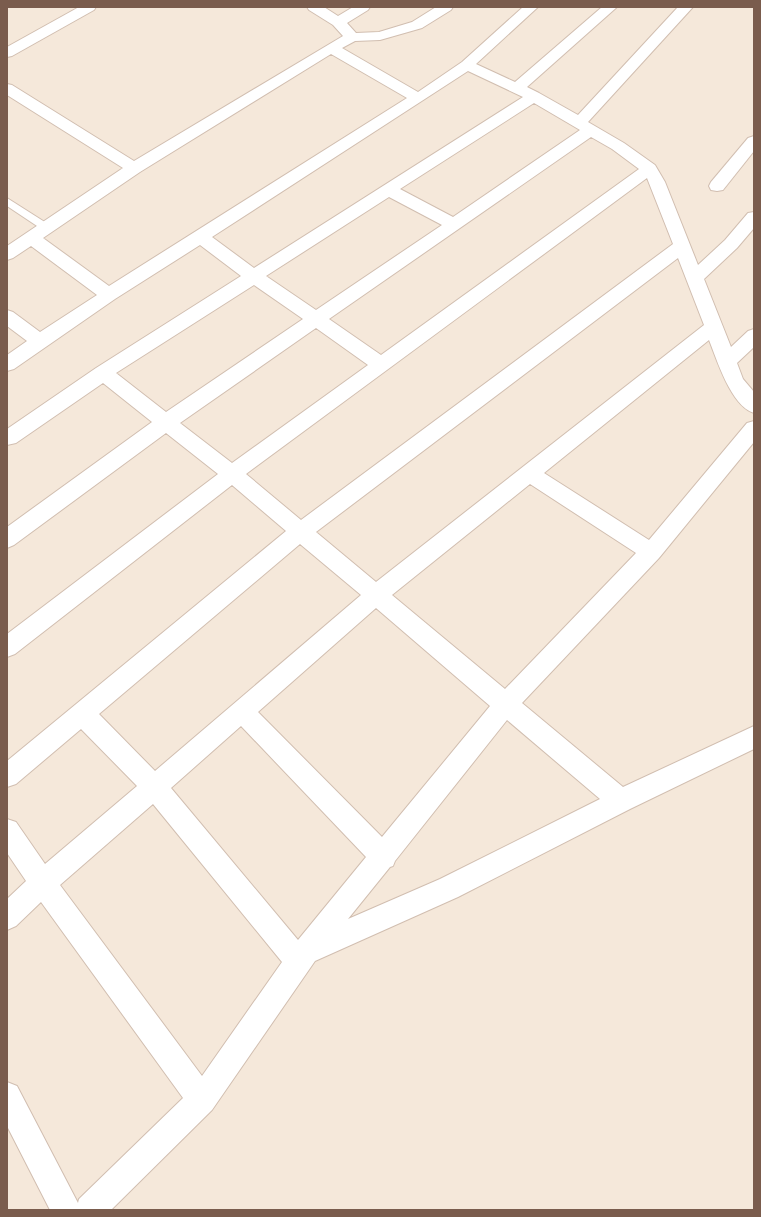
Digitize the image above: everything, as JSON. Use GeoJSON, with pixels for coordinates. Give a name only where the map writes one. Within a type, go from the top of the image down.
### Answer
{"type":"FeatureCollection","features":[{"type":"Feature","properties":{"kind":"street"},"geometry":{"type":"LineString","coordinates":[[7,53],[89,7]]}},
{"type":"Feature","properties":{"kind":"street"},"geometry":{"type":"LineString","coordinates":[[314,7],[338,22],[352,37]]}},
{"type":"Feature","properties":{"kind":"street"},"geometry":{"type":"LineString","coordinates":[[338,22],[363,7]]}},
{"type":"Feature","properties":{"kind":"street"},"geometry":{"type":"LineString","coordinates":[[7,254],[134,168],[331,48],[352,37],[380,36],[417,25],[446,7]]}},
{"type":"Feature","properties":{"kind":"street"},"geometry":{"type":"LineString","coordinates":[[7,364],[109,295],[418,98],[467,65],[531,7]]}},
{"type":"Feature","properties":{"kind":"street"},"geometry":{"type":"LineString","coordinates":[[517,88],[610,7]]}},
{"type":"Feature","properties":{"kind":"street"},"geometry":{"type":"LineString","coordinates":[[7,539],[165,423],[454,224],[585,126],[686,7]]}},
{"type":"Feature","properties":{"kind":"street"},"geometry":{"type":"LineString","coordinates":[[331,48],[418,98]]}},
{"type":"Feature","properties":{"kind":"street"},"geometry":{"type":"LineString","coordinates":[[467,65],[534,96],[618,146],[649,169],[657,182],[735,382],[754,406]]}},
{"type":"Feature","properties":{"kind":"street"},"geometry":{"type":"LineString","coordinates":[[7,88],[134,168]]}},
{"type":"Feature","properties":{"kind":"street"},"geometry":{"type":"LineString","coordinates":[[8,438],[103,374],[534,96]]}},
{"type":"Feature","properties":{"kind":"street"},"geometry":{"type":"LineString","coordinates":[[717,186],[754,141]]}},
{"type":"Feature","properties":{"kind":"street"},"geometry":{"type":"LineString","coordinates":[[7,647],[232,474],[649,169]]}},
{"type":"Feature","properties":{"kind":"street"},"geometry":{"type":"LineString","coordinates":[[389,190],[454,224]]}},
{"type":"Feature","properties":{"kind":"street"},"geometry":{"type":"LineString","coordinates":[[694,278],[731,244],[754,217]]}},
{"type":"Feature","properties":{"kind":"street"},"geometry":{"type":"LineString","coordinates":[[201,237],[255,277],[381,364]]}},
{"type":"Feature","properties":{"kind":"street"},"geometry":{"type":"LineString","coordinates":[[32,238],[109,295]]}},
{"type":"Feature","properties":{"kind":"street"},"geometry":{"type":"LineString","coordinates":[[7,776],[300,532],[682,246]]}},
{"type":"Feature","properties":{"kind":"street"},"geometry":{"type":"LineString","coordinates":[[7,316],[40,342]]}},
{"type":"Feature","properties":{"kind":"street"},"geometry":{"type":"LineString","coordinates":[[7,917],[43,883],[376,595],[713,327]]}},
{"type":"Feature","properties":{"kind":"street"},"geometry":{"type":"LineString","coordinates":[[728,361],[754,336]]}},
{"type":"Feature","properties":{"kind":"street"},"geometry":{"type":"LineString","coordinates":[[103,374],[232,474],[621,802]]}},
{"type":"Feature","properties":{"kind":"street"},"geometry":{"type":"LineString","coordinates":[[90,1210],[202,1100],[302,956],[506,704],[651,552],[754,428]]}},
{"type":"Feature","properties":{"kind":"street"},"geometry":{"type":"LineString","coordinates":[[529,473],[651,552]]}},
{"type":"Feature","properties":{"kind":"street"},"geometry":{"type":"LineString","coordinates":[[242,712],[384,856]]}},
{"type":"Feature","properties":{"kind":"street"},"geometry":{"type":"LineString","coordinates":[[82,713],[154,787],[302,956]]}},
{"type":"Feature","properties":{"kind":"street"},"geometry":{"type":"LineString","coordinates":[[302,956],[449,888],[754,737]]}},
{"type":"Feature","properties":{"kind":"street"},"geometry":{"type":"LineString","coordinates":[[7,831],[43,883],[202,1100]]}},
{"type":"Feature","properties":{"kind":"street"},"geometry":{"type":"LineString","coordinates":[[7,1096],[66,1210]]}},
{"type":"Feature","properties":{"kind":"lane"},"geometry":{"type":"LineString","coordinates":[[7,201],[47,228]]}},
{"type":"Feature","properties":{"kind":"shaded area"},"geometry":{"type":"Polygon","coordinates":[[[7,7],[754,7],[754,1210],[7,1210],[7,7]]]}}]}
